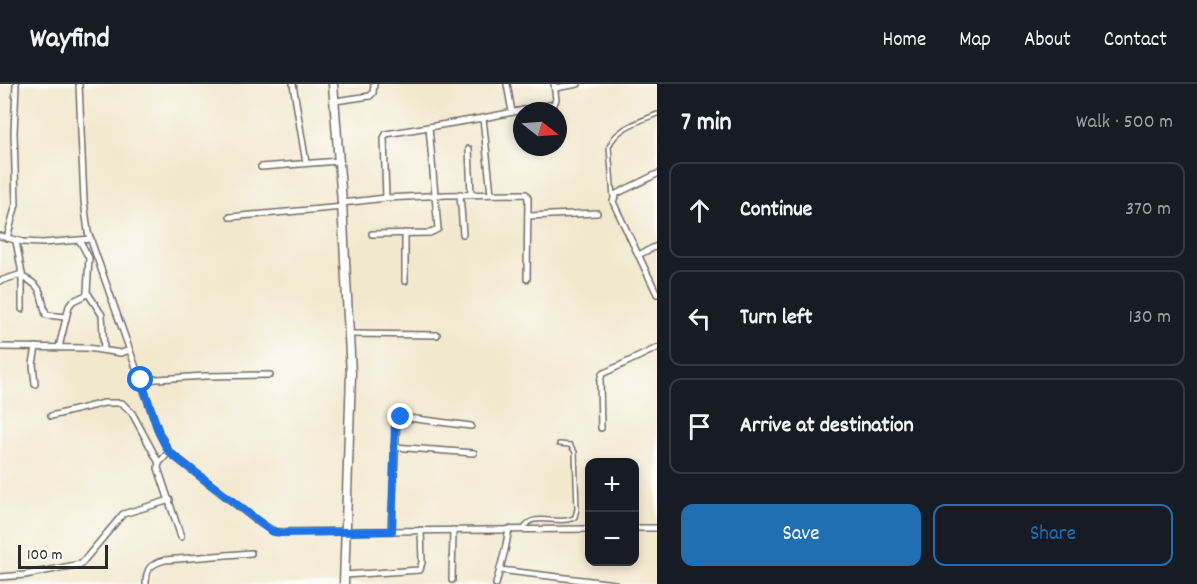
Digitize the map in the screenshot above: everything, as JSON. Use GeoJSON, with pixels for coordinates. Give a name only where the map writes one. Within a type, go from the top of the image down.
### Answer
{"type":"FeatureCollection","features":[{"type":"Feature","properties":{"kind":"main road"},"geometry":{"type":"LineString","coordinates":[[333,84],[343,205],[349,334],[350,403],[344,579]]}},
{"type":"Feature","properties":{"kind":"street"},"geometry":{"type":"LineString","coordinates":[[7,238],[16,204],[14,133],[16,84]]}},
{"type":"Feature","properties":{"kind":"street"},"geometry":{"type":"LineString","coordinates":[[80,84],[84,201],[89,258],[88,294],[102,315],[104,350]]}},
{"type":"Feature","properties":{"kind":"street"},"geometry":{"type":"LineString","coordinates":[[293,84],[306,163]]}},
{"type":"Feature","properties":{"kind":"street"},"geometry":{"type":"LineString","coordinates":[[335,101],[370,96],[374,91],[374,84]]}},
{"type":"Feature","properties":{"kind":"street"},"geometry":{"type":"LineString","coordinates":[[507,84],[512,112]]}},
{"type":"Feature","properties":{"kind":"street"},"geometry":{"type":"LineString","coordinates":[[386,198],[384,135],[554,104],[556,99],[554,86],[578,84]]}},
{"type":"Feature","properties":{"kind":"street"},"geometry":{"type":"LineString","coordinates":[[483,118],[491,194]]}},
{"type":"Feature","properties":{"kind":"street"},"geometry":{"type":"LineString","coordinates":[[372,234],[437,231],[429,127]]}},
{"type":"Feature","properties":{"kind":"street"},"geometry":{"type":"LineString","coordinates":[[470,149],[471,194]]}},
{"type":"Feature","properties":{"kind":"street"},"geometry":{"type":"LineString","coordinates":[[261,167],[339,160]]}},
{"type":"Feature","properties":{"kind":"street"},"geometry":{"type":"LineString","coordinates":[[657,174],[616,194],[613,202],[657,294]]}},
{"type":"Feature","properties":{"kind":"street"},"geometry":{"type":"LineString","coordinates":[[460,194],[463,234]]}},
{"type":"Feature","properties":{"kind":"street"},"geometry":{"type":"LineString","coordinates":[[230,217],[386,198],[460,194],[526,194],[528,198],[527,279]]}},
{"type":"Feature","properties":{"kind":"street"},"geometry":{"type":"LineString","coordinates":[[528,216],[597,213]]}},
{"type":"Feature","properties":{"kind":"street"},"geometry":{"type":"LineString","coordinates":[[405,232],[405,281]]}},
{"type":"Feature","properties":{"kind":"street"},"geometry":{"type":"LineString","coordinates":[[0,236],[16,241],[42,243],[87,240]]}},
{"type":"Feature","properties":{"kind":"street"},"geometry":{"type":"LineString","coordinates":[[87,240],[127,351],[141,380],[159,433],[169,452],[271,531],[282,533],[585,529]]}},
{"type":"Feature","properties":{"kind":"street"},"geometry":{"type":"LineString","coordinates":[[16,241],[22,276],[22,309]]}},
{"type":"Feature","properties":{"kind":"street"},"geometry":{"type":"LineString","coordinates":[[638,255],[657,246]]}},
{"type":"Feature","properties":{"kind":"street"},"geometry":{"type":"LineString","coordinates":[[0,281],[22,276],[32,281],[39,288],[46,315],[66,317]]}},
{"type":"Feature","properties":{"kind":"street"},"geometry":{"type":"LineString","coordinates":[[59,347],[70,303],[88,294]]}},
{"type":"Feature","properties":{"kind":"street"},"geometry":{"type":"LineString","coordinates":[[349,334],[437,335]]}},
{"type":"Feature","properties":{"kind":"street"},"geometry":{"type":"LineString","coordinates":[[0,347],[59,347],[127,351]]}},
{"type":"Feature","properties":{"kind":"street"},"geometry":{"type":"LineString","coordinates":[[35,384],[33,364],[36,347]]}},
{"type":"Feature","properties":{"kind":"street"},"geometry":{"type":"LineString","coordinates":[[602,428],[600,381],[602,374],[657,348]]}},
{"type":"Feature","properties":{"kind":"street"},"geometry":{"type":"LineString","coordinates":[[141,380],[270,375]]}},
{"type":"Feature","properties":{"kind":"street"},"geometry":{"type":"LineString","coordinates":[[51,416],[104,403],[122,403],[132,413],[159,462],[159,470],[181,537]]}},
{"type":"Feature","properties":{"kind":"street"},"geometry":{"type":"LineString","coordinates":[[392,531],[395,422],[399,417],[471,426]]}},
{"type":"Feature","properties":{"kind":"street"},"geometry":{"type":"LineString","coordinates":[[394,447],[474,453]]}},
{"type":"Feature","properties":{"kind":"street"},"geometry":{"type":"LineString","coordinates":[[159,462],[169,452]]}},
{"type":"Feature","properties":{"kind":"street"},"geometry":{"type":"LineString","coordinates":[[0,577],[24,575],[81,564],[123,514],[170,500]]}},
{"type":"Feature","properties":{"kind":"street"},"geometry":{"type":"LineString","coordinates":[[639,528],[657,528]]}},
{"type":"Feature","properties":{"kind":"street"},"geometry":{"type":"LineString","coordinates":[[496,584],[508,529]]}},
{"type":"Feature","properties":{"kind":"street"},"geometry":{"type":"LineString","coordinates":[[344,579],[420,570],[421,530]]}},
{"type":"Feature","properties":{"kind":"street"},"geometry":{"type":"LineString","coordinates":[[452,580],[453,530]]}},
{"type":"Feature","properties":{"kind":"street"},"geometry":{"type":"LineString","coordinates":[[146,584],[146,572],[154,563],[165,560],[251,553]]}},
{"type":"Feature","properties":{"kind":"street"},"geometry":{"type":"LineString","coordinates":[[500,570],[615,584]]}},
{"type":"Feature","properties":{"kind":"lane"},"geometry":{"type":"LineString","coordinates":[[613,202],[609,147],[611,141],[626,128],[657,114]]}},
{"type":"Feature","properties":{"kind":"lane"},"geometry":{"type":"LineString","coordinates":[[524,529],[526,523],[531,520],[565,521],[575,517],[577,509],[575,452],[570,445],[559,444]]}},
{"type":"Feature","properties":{"kind":"route"},"geometry":{"type":"LineString","coordinates":[[141,380],[159,433],[169,452],[257,521],[271,531],[282,533],[392,531],[395,422],[401,417]]}}]}
